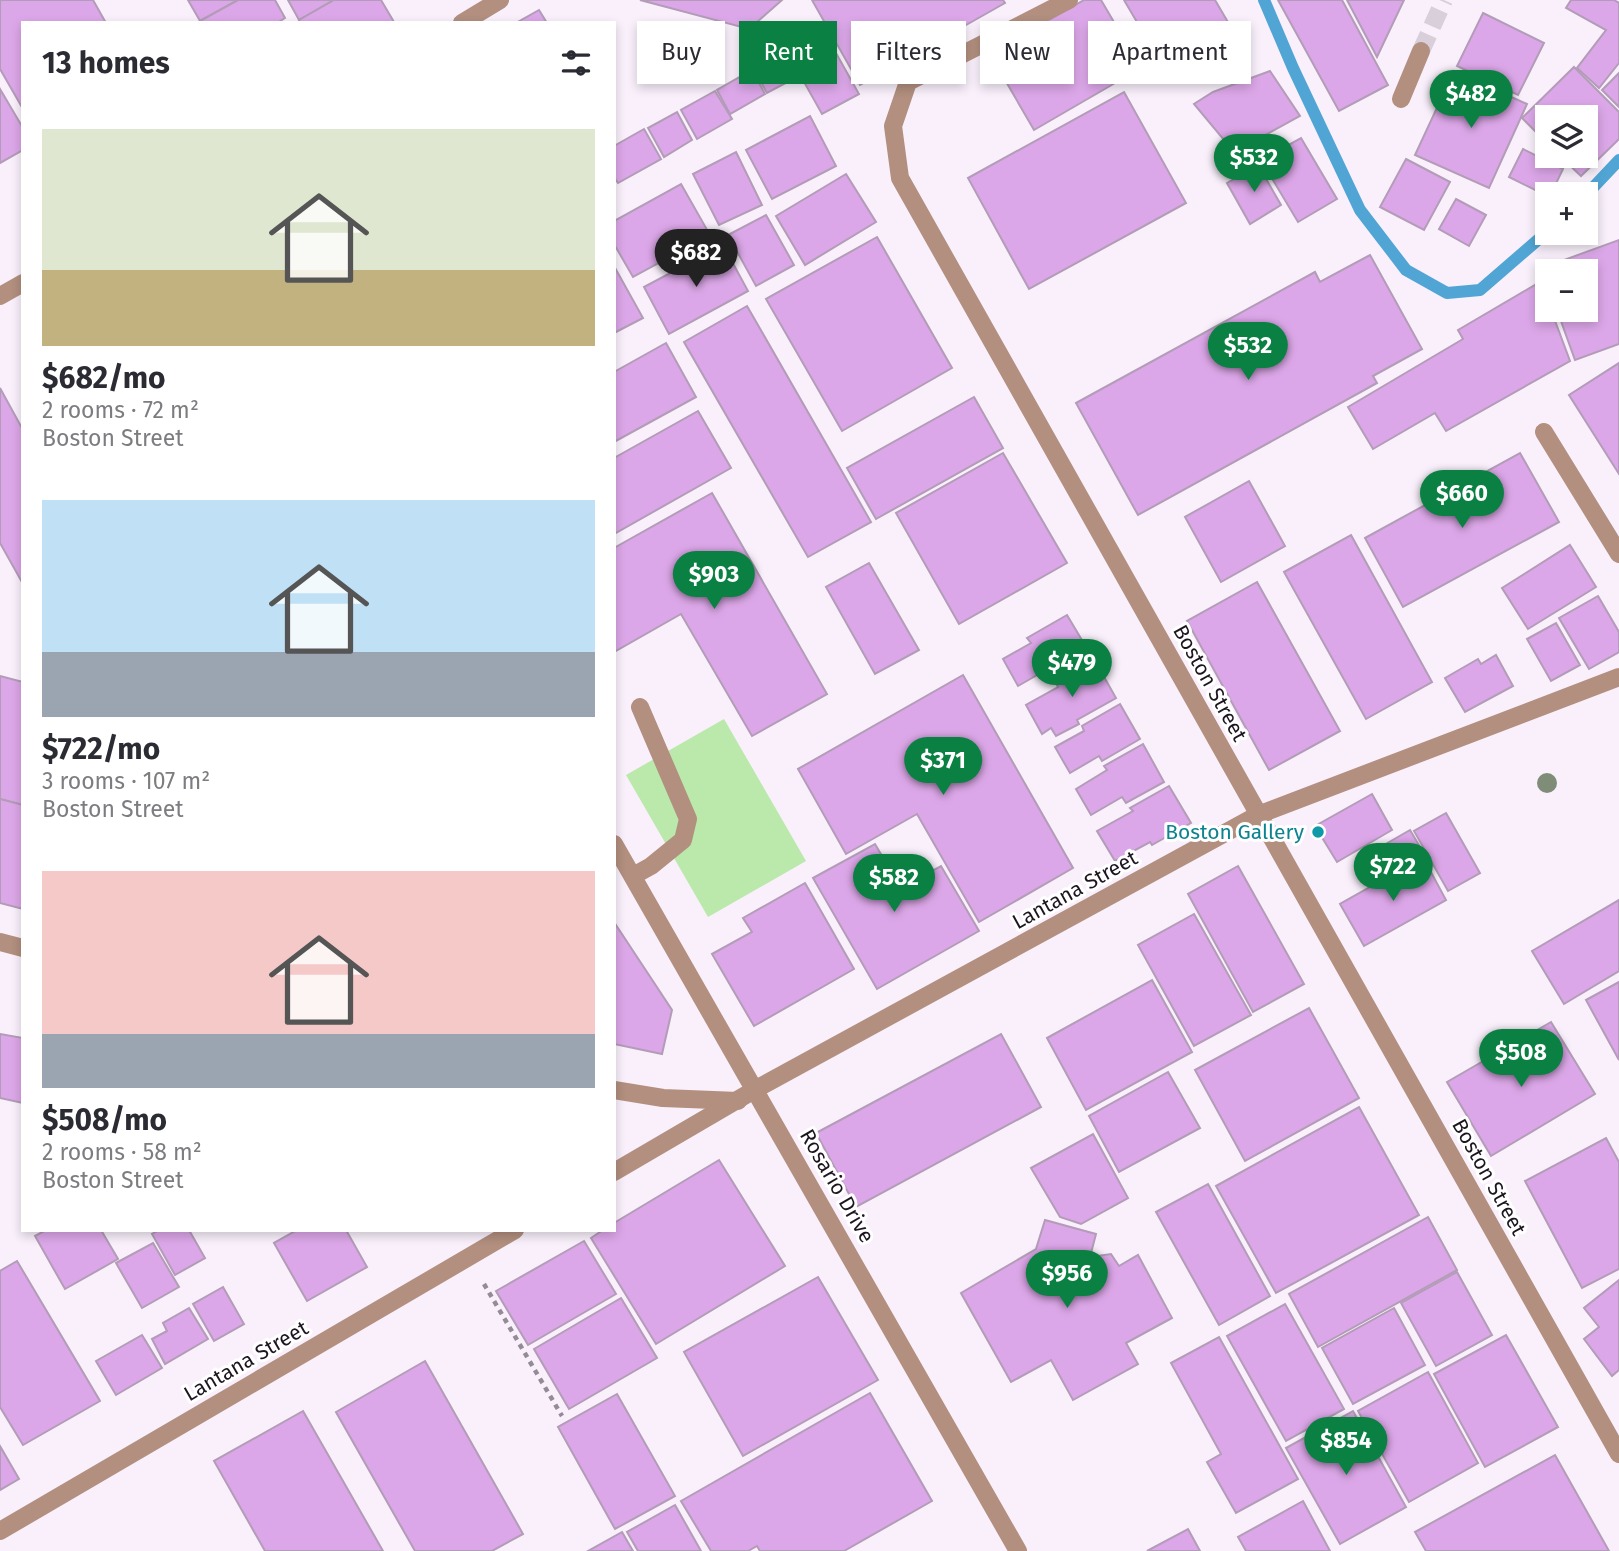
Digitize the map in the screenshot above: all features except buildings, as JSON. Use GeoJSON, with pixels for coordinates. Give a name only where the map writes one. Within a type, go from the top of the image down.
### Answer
{"type":"FeatureCollection","features":[{"type":"Feature","properties":{"kind":"street"},"geometry":{"type":"LineString","coordinates":[[465,21],[500,0]]}},
{"type":"Feature","properties":{"kind":"street","name":"Boston Street"},"geometry":{"type":"LineString","coordinates":[[1069,0],[908,82],[892,126],[900,178],[1619,1454]]}},
{"type":"Feature","properties":{"kind":"street"},"geometry":{"type":"LineString","coordinates":[[1401,99],[1421,51]]}},
{"type":"Feature","properties":{"kind":"street"},"geometry":{"type":"LineString","coordinates":[[0,296],[21,284]]}},
{"type":"Feature","properties":{"kind":"street"},"geometry":{"type":"LineString","coordinates":[[1544,432],[1619,554]]}},
{"type":"Feature","properties":{"kind":"street","name":"Lantana Street"},"geometry":{"type":"LineString","coordinates":[[616,1171],[756,1090],[1258,816],[1619,677]]}},
{"type":"Feature","properties":{"kind":"street"},"geometry":{"type":"LineString","coordinates":[[633,876],[651,866],[683,840],[688,819],[640,708]]}},
{"type":"Feature","properties":{"kind":"street","name":"Rosario Drive"},"geometry":{"type":"LineString","coordinates":[[616,847],[1018,1551]]}},
{"type":"Feature","properties":{"kind":"street"},"geometry":{"type":"LineString","coordinates":[[0,942],[21,947]]}},
{"type":"Feature","properties":{"kind":"street"},"geometry":{"type":"LineString","coordinates":[[616,1090],[663,1098],[738,1101]]}},
{"type":"Feature","properties":{"kind":"street","name":"Lantana Street"},"geometry":{"type":"LineString","coordinates":[[0,1531],[512,1232]]}},
{"type":"Feature","properties":{"kind":"path"},"geometry":{"type":"LineString","coordinates":[[468,1258],[562,1416]]}},
{"type":"Feature","properties":{"kind":"green space"},"geometry":{"type":"Polygon","coordinates":[[[724,719],[806,861],[708,917],[626,775],[724,719]]]}},
{"type":"Feature","properties":{"kind":"waterway"},"geometry":{"type":"LineString","coordinates":[[1264,0],[1360,210],[1406,270],[1447,293],[1480,290],[1535,242]]}},
{"type":"Feature","properties":{"kind":"waterway"},"geometry":{"type":"LineString","coordinates":[[1598,182],[1619,160]]}},
{"type":"Feature","properties":{"kind":"tunnel"},"geometry":{"type":"LineString","coordinates":[[1421,51],[1444,0]]}},
{"type":"Feature","properties":{"kind":"place","name":"Boston Gallery"},"geometry":{"type":"Point","coordinates":[1318,832]}}]}
